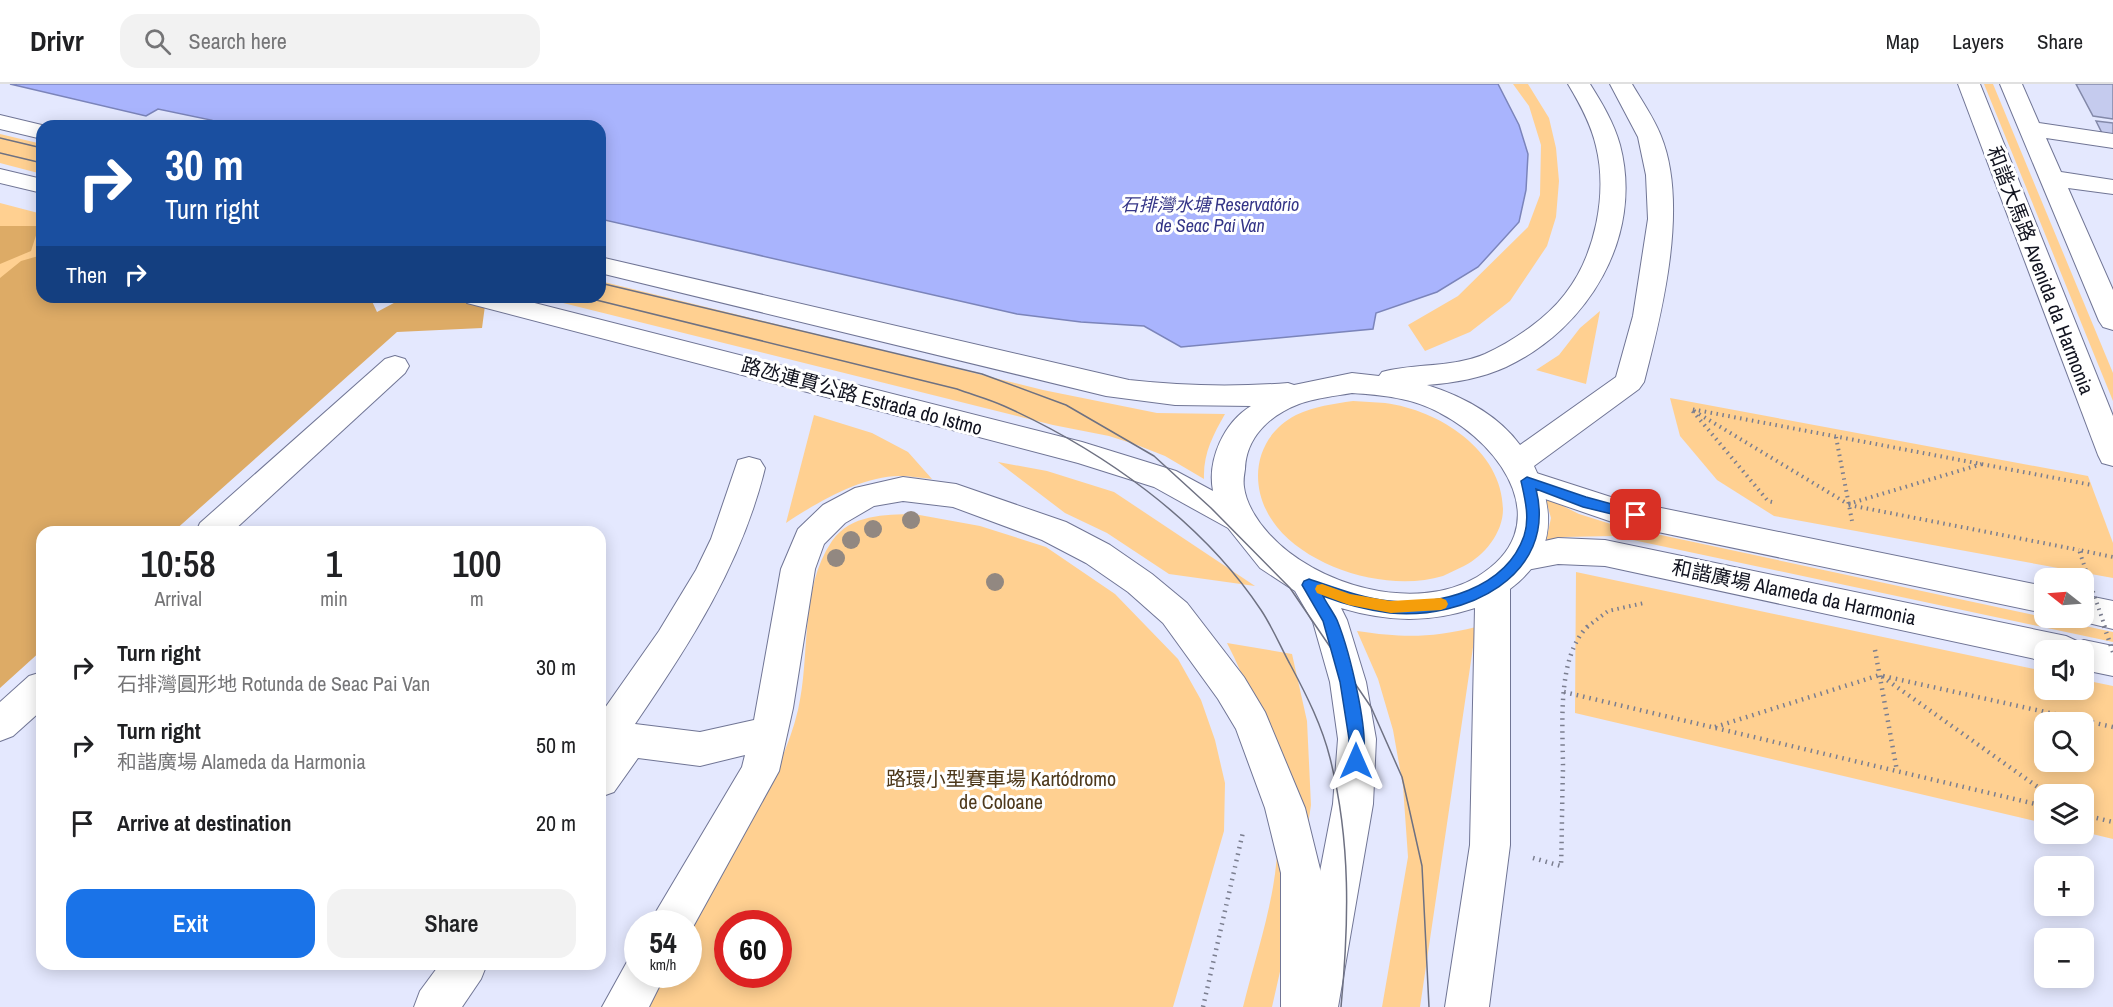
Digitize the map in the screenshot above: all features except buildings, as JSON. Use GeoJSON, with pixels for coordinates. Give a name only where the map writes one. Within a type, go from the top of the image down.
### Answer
{"type":"FeatureCollection","features":[{"type":"Feature","properties":{"kind":"main road"},"geometry":{"type":"LineString","coordinates":[[606,266],[1107,386],[1152,394],[1214,398],[1296,392],[1323,385],[1462,372],[1508,354],[1549,324],[1575,301],[1596,264],[1611,209],[1610,156],[1600,123],[1579,84]]}},
{"type":"Feature","properties":{"kind":"main road"},"geometry":{"type":"LineString","coordinates":[[1522,472],[1629,382],[1647,316],[1661,219],[1658,176],[1650,137],[1621,84]]}},
{"type":"Feature","properties":{"kind":"main road","name":"和諧大馬路 Avenida da Harmonia"},"geometry":{"type":"LineString","coordinates":[[1969,84],[2113,455]]}},
{"type":"Feature","properties":{"kind":"main road","name":"和諧大馬路 Avenida da Harmonia"},"geometry":{"type":"LineString","coordinates":[[2011,84],[2113,321]]}},
{"type":"Feature","properties":{"kind":"main road"},"geometry":{"type":"LineString","coordinates":[[0,123],[36,131]]}},
{"type":"Feature","properties":{"kind":"main road"},"geometry":{"type":"LineString","coordinates":[[2030,129],[2113,141]]}},
{"type":"Feature","properties":{"kind":"main road"},"geometry":{"type":"LineString","coordinates":[[0,176],[36,185]]}},
{"type":"Feature","properties":{"kind":"main road"},"geometry":{"type":"LineString","coordinates":[[2051,178],[2113,187]]}},
{"type":"Feature","properties":{"kind":"main road","name":"路氹連貫公路 Estrada do Istmo"},"geometry":{"type":"LineString","coordinates":[[500,303],[1092,456],[1165,479],[1237,519]]}},
{"type":"Feature","properties":{"kind":"main road"},"geometry":{"type":"LineString","coordinates":[[219,526],[395,366]]}},
{"type":"Feature","properties":{"kind":"main road"},"geometry":{"type":"LineString","coordinates":[[1296,392],[1265,407],[1242,429],[1228,456],[1226,487],[1237,519],[1266,555],[1286,572],[1309,585],[1349,600],[1391,607],[1431,606],[1466,598],[1494,585],[1521,558],[1532,534],[1534,507],[1522,472],[1495,436],[1464,413],[1429,396],[1391,386],[1352,383]]}},
{"type":"Feature","properties":{"kind":"main road"},"geometry":{"type":"LineString","coordinates":[[606,758],[612,736],[662,657],[719,555],[744,496],[749,468]]}},
{"type":"Feature","properties":{"kind":"main road"},"geometry":{"type":"LineString","coordinates":[[1522,472],[1615,511],[2034,598]]}},
{"type":"Feature","properties":{"kind":"main road"},"geometry":{"type":"LineString","coordinates":[[680,910],[760,771],[769,733],[798,569],[810,538],[834,514],[866,496],[903,489],[956,496],[1054,531],[1098,554],[1140,582],[1175,613],[1231,688],[1252,723],[1285,808],[1301,873],[1303,1007]]}},
{"type":"Feature","properties":{"kind":"main road","name":"和諧廣場 Alameda da Harmonia"},"geometry":{"type":"LineString","coordinates":[[1521,558],[1558,551],[1605,553],[2034,644]]}},
{"type":"Feature","properties":{"kind":"main road"},"geometry":{"type":"LineString","coordinates":[[1309,585],[1330,620],[1348,682],[1357,739],[1353,804],[1316,1007]]}},
{"type":"Feature","properties":{"kind":"main road"},"geometry":{"type":"LineString","coordinates":[[1467,1007],[1490,845],[1494,585]]}},
{"type":"Feature","properties":{"kind":"main road"},"geometry":{"type":"LineString","coordinates":[[2094,611],[2113,615]]}},
{"type":"Feature","properties":{"kind":"main road"},"geometry":{"type":"LineString","coordinates":[[2094,657],[2113,661]]}},
{"type":"Feature","properties":{"kind":"main road"},"geometry":{"type":"LineString","coordinates":[[0,724],[36,692]]}},
{"type":"Feature","properties":{"kind":"main road"},"geometry":{"type":"LineString","coordinates":[[612,736],[700,749],[769,733]]}},
{"type":"Feature","properties":{"kind":"main road"},"geometry":{"type":"LineString","coordinates":[[436,1007],[462,970]]}},
{"type":"Feature","properties":{"kind":"main road"},"geometry":{"type":"LineString","coordinates":[[624,1007],[635,988]]}},
{"type":"Feature","properties":{"kind":"path"},"geometry":{"type":"LineString","coordinates":[[1691,409],[2102,487]]}},
{"type":"Feature","properties":{"kind":"path"},"geometry":{"type":"LineString","coordinates":[[1691,409],[1768,501],[1779,504]]}},
{"type":"Feature","properties":{"kind":"path"},"geometry":{"type":"LineString","coordinates":[[1691,409],[1848,504],[2113,557]]}},
{"type":"Feature","properties":{"kind":"path"},"geometry":{"type":"LineString","coordinates":[[1836,436],[1853,527],[1843,524]]}},
{"type":"Feature","properties":{"kind":"path"},"geometry":{"type":"LineString","coordinates":[[1848,504],[1982,464]]}},
{"type":"Feature","properties":{"kind":"path"},"geometry":{"type":"LineString","coordinates":[[2079,550],[2113,652]]}},
{"type":"Feature","properties":{"kind":"path"},"geometry":{"type":"LineString","coordinates":[[1561,866],[1564,692],[1576,638],[1597,617],[1626,604],[1650,602]]}},
{"type":"Feature","properties":{"kind":"path"},"geometry":{"type":"LineString","coordinates":[[1875,647],[1896,771]]}},
{"type":"Feature","properties":{"kind":"path"},"geometry":{"type":"LineString","coordinates":[[1714,727],[1880,675],[2113,728]]}},
{"type":"Feature","properties":{"kind":"path"},"geometry":{"type":"LineString","coordinates":[[1880,675],[2034,784]]}},
{"type":"Feature","properties":{"kind":"path"},"geometry":{"type":"LineString","coordinates":[[1564,692],[2034,804]]}},
{"type":"Feature","properties":{"kind":"path"},"geometry":{"type":"LineString","coordinates":[[2094,817],[2113,822]]}},
{"type":"Feature","properties":{"kind":"path"},"geometry":{"type":"LineString","coordinates":[[1203,1007],[1234,880]]}},
{"type":"Feature","properties":{"kind":"green space"},"geometry":{"type":"Polygon","coordinates":[[[1513,84],[1528,84],[1549,118],[1556,148],[1559,181],[1556,217],[1547,246],[1510,301],[1470,332],[1425,351],[1408,325],[1458,296],[1528,227],[1540,195],[1541,145],[1529,106],[1513,84]]]}},
{"type":"Feature","properties":{"kind":"green space"},"geometry":{"type":"Polygon","coordinates":[[[1984,84],[1993,84],[2113,373],[2113,401],[1984,84]]]}},
{"type":"Feature","properties":{"kind":"green space"},"geometry":{"type":"Polygon","coordinates":[[[0,134],[36,143],[36,172],[0,163],[0,134]]]}},
{"type":"Feature","properties":{"kind":"green space"},"geometry":{"type":"Polygon","coordinates":[[[0,203],[36,212],[36,269],[0,294],[0,203]]]}},
{"type":"Feature","properties":{"kind":"green space"},"geometry":{"type":"Polygon","coordinates":[[[606,282],[1043,390],[1157,413],[1225,414],[1207,453],[1204,479],[1165,456],[1137,445],[1109,436],[1053,425],[563,303],[606,303],[606,282]]]}},
{"type":"Feature","properties":{"kind":"green space"},"geometry":{"type":"Polygon","coordinates":[[[1600,311],[1586,384],[1536,370],[1559,355],[1580,328],[1600,311]]]}},
{"type":"Feature","properties":{"kind":"green space"},"geometry":{"type":"Polygon","coordinates":[[[1670,398],[2088,476],[2113,543],[2113,578],[2094,575],[2094,568],[2058,568],[1774,516],[1717,480],[1680,436],[1670,398]]]}},
{"type":"Feature","properties":{"kind":"green space"},"geometry":{"type":"Polygon","coordinates":[[[1353,401],[1385,403],[1426,414],[1464,436],[1479,451],[1492,469],[1500,488],[1503,509],[1496,535],[1479,556],[1443,576],[1400,581],[1376,579],[1331,566],[1310,555],[1277,527],[1267,513],[1258,481],[1263,451],[1270,437],[1281,425],[1296,415],[1317,407],[1353,401]]]}},
{"type":"Feature","properties":{"kind":"green space"},"geometry":{"type":"Polygon","coordinates":[[[814,415],[872,433],[908,452],[932,479],[899,476],[870,481],[825,499],[786,523],[814,415]]]}},
{"type":"Feature","properties":{"kind":"green space"},"geometry":{"type":"Polygon","coordinates":[[[998,462],[1047,471],[1114,492],[1255,586],[1169,574],[1107,533],[1065,513],[998,462]]]}},
{"type":"Feature","properties":{"kind":"green space"},"geometry":{"type":"Polygon","coordinates":[[[1545,497],[1579,514],[1614,525],[2034,615],[2034,625],[1614,536],[1564,537],[1546,541],[1551,518],[1545,497]]]}},
{"type":"Feature","properties":{"kind":"green space","name":"路環小型賽車場 Kartódromo de Coloane"},"geometry":{"type":"Polygon","coordinates":[[[914,514],[980,526],[1046,547],[1115,594],[1178,659],[1201,700],[1215,740],[1225,783],[1224,831],[1173,1007],[643,1007],[654,988],[702,988],[702,910],[696,910],[763,796],[792,732],[802,689],[810,602],[822,560],[832,541],[840,532],[858,521],[880,516],[914,514]]]}},
{"type":"Feature","properties":{"kind":"green space"},"geometry":{"type":"Polygon","coordinates":[[[1576,572],[2034,669],[2034,700],[2094,700],[2094,682],[2113,686],[2113,839],[2094,834],[2094,784],[2034,784],[2034,821],[1575,713],[1576,572]]]}},
{"type":"Feature","properties":{"kind":"green space"},"geometry":{"type":"Polygon","coordinates":[[[1476,627],[1420,1007],[1382,1007],[1408,857],[1403,786],[1393,730],[1378,679],[1357,631],[1417,636],[1476,627]]]}},
{"type":"Feature","properties":{"kind":"green space"},"geometry":{"type":"Polygon","coordinates":[[[2047,628],[2094,628],[2113,632],[2113,642],[2047,628]]]}},
{"type":"Feature","properties":{"kind":"green space"},"geometry":{"type":"Polygon","coordinates":[[[1227,643],[1292,654],[1307,721],[1311,805],[1298,892],[1272,1007],[1243,1007],[1273,887],[1277,855],[1275,792],[1262,731],[1241,671],[1227,643]]]}},
{"type":"Feature","properties":{"kind":"shaded area"},"geometry":{"type":"Polygon","coordinates":[[[0,226],[36,226],[36,235],[31,251],[0,264],[0,226]]]}},
{"type":"Feature","properties":{"kind":"shaded area"},"geometry":{"type":"Polygon","coordinates":[[[36,257],[36,303],[373,303],[377,312],[394,303],[485,303],[482,328],[397,332],[180,526],[36,526],[36,655],[0,688],[0,278],[21,261],[36,257]]]}},
{"type":"Feature","properties":{"kind":"water","name":"石排灣水塘 Reservatório de Seac Pai Van"},"geometry":{"type":"Polygon","coordinates":[[[10,84],[1498,84],[1519,125],[1528,154],[1526,190],[1519,222],[1478,267],[1437,292],[1376,313],[1373,329],[1181,347],[1144,326],[1081,322],[1017,314],[606,220],[606,120],[211,120],[158,109],[146,116],[10,84]]]}},
{"type":"Feature","properties":{"kind":"tram line"},"geometry":{"type":"LineString","coordinates":[[0,138],[36,147]]}},
{"type":"Feature","properties":{"kind":"tram line"},"geometry":{"type":"LineString","coordinates":[[0,153],[36,162]]}},
{"type":"Feature","properties":{"kind":"tram line"},"geometry":{"type":"LineString","coordinates":[[606,284],[982,374],[1066,405],[1154,456],[1211,508],[1290,588],[1371,707],[1402,777],[1422,866],[1429,1007]]}},
{"type":"Feature","properties":{"kind":"tram line"},"geometry":{"type":"LineString","coordinates":[[606,302],[957,389],[993,401],[1041,424],[1113,466],[1147,491],[1209,546],[1237,577],[1261,610],[1308,700],[1327,746],[1337,789],[1345,851],[1347,913],[1341,1007]]}},
{"type":"Feature","properties":{"kind":"slow traffic"},"geometry":{"type":"LineString","coordinates":[[1322,589],[1349,600],[1391,607],[1441,604]]}},
{"type":"Feature","properties":{"kind":"route"},"geometry":{"type":"LineString","coordinates":[[1356,761],[1357,739],[1348,682],[1330,620],[1309,585],[1349,600],[1391,607],[1431,606],[1466,598],[1494,585],[1521,558],[1532,534],[1534,507],[1527,481],[1583,502],[1636,515]]}}]}
